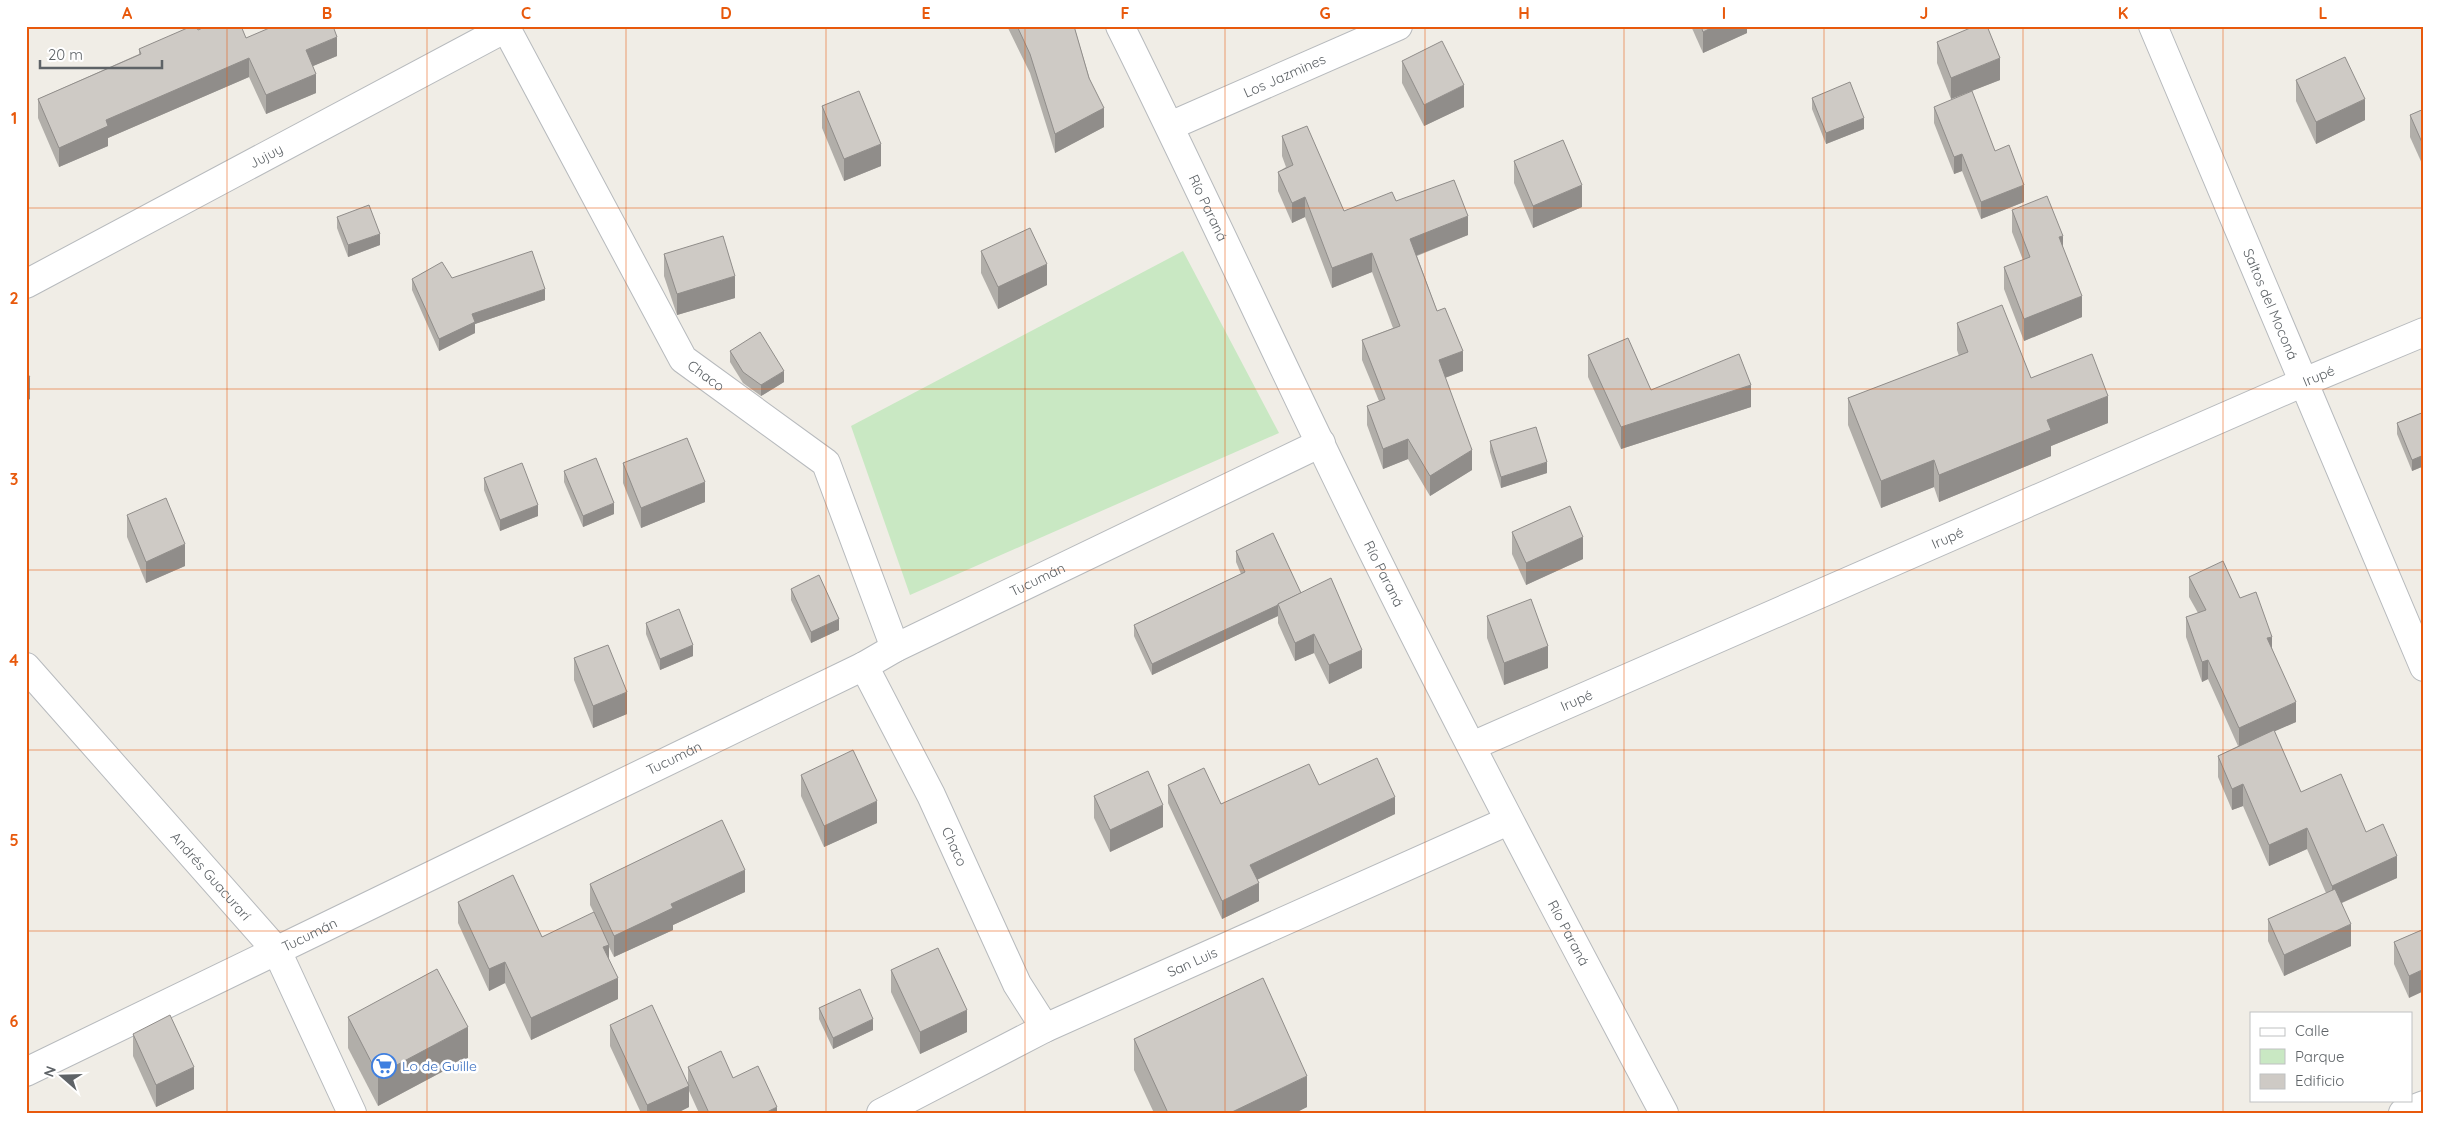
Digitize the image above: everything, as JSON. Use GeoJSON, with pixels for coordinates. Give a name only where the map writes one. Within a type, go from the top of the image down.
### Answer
{"type":"FeatureCollection","features":[{"type":"Feature","properties":{"kind":"street","name":"Río Paraná"},"geometry":{"type":"LineString","coordinates":[[1120,26],[1170,126],[1376,559],[1472,746],[1508,821],[1664,1113]]}},
{"type":"Feature","properties":{"kind":"street","name":"Los Jazmines"},"geometry":{"type":"LineString","coordinates":[[1170,126],[1398,26]]}},
{"type":"Feature","properties":{"kind":"street","name":"Saltos del Moconá"},"geometry":{"type":"LineString","coordinates":[[2153,26],[2424,667]]}},
{"type":"Feature","properties":{"kind":"street","name":"Jujuy"},"geometry":{"type":"LineString","coordinates":[[26,284],[505,27]]}},
{"type":"Feature","properties":{"kind":"street","name":"Chaco"},"geometry":{"type":"LineString","coordinates":[[505,27],[683,359],[826,463],[894,648]]}},
{"type":"Feature","properties":{"kind":"street","name":"Irupé"},"geometry":{"type":"LineString","coordinates":[[1472,746],[2304,382],[2424,332]]}},
{"type":"Feature","properties":{"kind":"street","name":"Tucumán"},"geometry":{"type":"LineString","coordinates":[[26,1072],[864,666],[894,648],[1321,443]]}},
{"type":"Feature","properties":{"kind":"street","name":"Chaco"},"geometry":{"type":"LineString","coordinates":[[864,666],[931,795],[1017,984],[1045,1028]]}},
{"type":"Feature","properties":{"kind":"street","name":"Andrés Guacurarí"},"geometry":{"type":"LineString","coordinates":[[26,667],[276,951],[352,1113]]}},
{"type":"Feature","properties":{"kind":"street","name":"San Luis"},"geometry":{"type":"LineString","coordinates":[[881,1113],[1045,1028],[1508,821]]}},
{"type":"Feature","properties":{"kind":"street"},"geometry":{"type":"LineString","coordinates":[[2403,1113],[2424,1105]]}},
{"type":"Feature","properties":{"kind":"green space"},"geometry":{"type":"Polygon","coordinates":[[[1183,251],[1279,433],[910,595],[851,426],[1183,251]]]}},
{"type":"Feature","properties":{"kind":"building"},"geometry":{"type":"Polygon","coordinates":[[[196,26],[198,30],[207,26],[241,26],[246,38],[274,26],[333,26],[337,37],[306,50],[316,74],[266,95],[249,58],[106,120],[108,126],[59,148],[38,99],[141,54],[139,49],[196,26]]]}},
{"type":"Feature","properties":{"kind":"building"},"geometry":{"type":"Polygon","coordinates":[[[1017,26],[1074,26],[1089,78],[1104,108],[1055,134],[1030,54],[1017,26]]]}},
{"type":"Feature","properties":{"kind":"building"},"geometry":{"type":"Polygon","coordinates":[[[1701,26],[1715,26],[1703,32],[1701,26]]]}},
{"type":"Feature","properties":{"kind":"building"},"geometry":{"type":"Polygon","coordinates":[[[1975,26],[1987,26],[2000,58],[1951,78],[1937,42],[1975,26]]]}},
{"type":"Feature","properties":{"kind":"building"},"geometry":{"type":"Polygon","coordinates":[[[1442,41],[1464,85],[1424,105],[1402,61],[1442,41]]]}},
{"type":"Feature","properties":{"kind":"building"},"geometry":{"type":"Polygon","coordinates":[[[2345,57],[2365,99],[2316,122],[2296,80],[2345,57]]]}},
{"type":"Feature","properties":{"kind":"building"},"geometry":{"type":"Polygon","coordinates":[[[1850,82],[1864,118],[1826,133],[1812,98],[1850,82]]]}},
{"type":"Feature","properties":{"kind":"building"},"geometry":{"type":"Polygon","coordinates":[[[859,91],[881,144],[844,159],[822,106],[859,91]]]}},
{"type":"Feature","properties":{"kind":"building"},"geometry":{"type":"Polygon","coordinates":[[[1972,91],[1995,151],[2009,145],[2024,185],[1981,202],[1962,154],[1954,157],[1934,107],[1972,91]]]}},
{"type":"Feature","properties":{"kind":"building"},"geometry":{"type":"Polygon","coordinates":[[[2424,109],[2424,147],[2410,115],[2424,109]]]}},
{"type":"Feature","properties":{"kind":"building"},"geometry":{"type":"Polygon","coordinates":[[[1307,126],[1344,211],[1392,192],[1396,201],[1454,180],[1468,216],[1410,239],[1437,311],[1445,308],[1463,351],[1439,360],[1472,450],[1430,476],[1408,439],[1383,449],[1367,406],[1385,399],[1362,340],[1400,326],[1372,253],[1332,268],[1305,197],[1292,203],[1278,172],[1293,165],[1282,136],[1307,126]]]}},
{"type":"Feature","properties":{"kind":"building"},"geometry":{"type":"Polygon","coordinates":[[[1563,140],[1582,185],[1533,206],[1514,161],[1563,140]]]}},
{"type":"Feature","properties":{"kind":"building"},"geometry":{"type":"Polygon","coordinates":[[[2047,196],[2063,236],[2059,237],[2082,296],[2024,319],[2004,267],[2030,257],[2012,210],[2047,196]]]}},
{"type":"Feature","properties":{"kind":"building"},"geometry":{"type":"Polygon","coordinates":[[[369,205],[380,234],[348,245],[337,217],[369,205]]]}},
{"type":"Feature","properties":{"kind":"building"},"geometry":{"type":"Polygon","coordinates":[[[1030,228],[1047,264],[998,287],[981,251],[1030,228]]]}},
{"type":"Feature","properties":{"kind":"building"},"geometry":{"type":"Polygon","coordinates":[[[723,236],[735,276],[677,294],[664,254],[723,236]]]}},
{"type":"Feature","properties":{"kind":"building"},"geometry":{"type":"Polygon","coordinates":[[[532,251],[545,289],[472,314],[475,322],[439,339],[412,279],[442,262],[452,278],[532,251]]]}},
{"type":"Feature","properties":{"kind":"building"},"geometry":{"type":"Polygon","coordinates":[[[2002,305],[2031,378],[2092,354],[2108,396],[2047,420],[2051,430],[1939,475],[1934,460],[1881,481],[1848,398],[1968,352],[1957,323],[2002,305]]]}},
{"type":"Feature","properties":{"kind":"building"},"geometry":{"type":"Polygon","coordinates":[[[760,332],[784,371],[761,385],[743,372],[730,351],[760,332]]]}},
{"type":"Feature","properties":{"kind":"building"},"geometry":{"type":"Polygon","coordinates":[[[1628,338],[1651,390],[1739,354],[1751,385],[1621,427],[1588,355],[1628,338]]]}},
{"type":"Feature","properties":{"kind":"building"},"geometry":{"type":"Polygon","coordinates":[[[26,372],[30,377],[26,380],[26,372]]]}},
{"type":"Feature","properties":{"kind":"building"},"geometry":{"type":"Polygon","coordinates":[[[2424,412],[2424,455],[2412,460],[2397,423],[2424,412]]]}},
{"type":"Feature","properties":{"kind":"building"},"geometry":{"type":"Polygon","coordinates":[[[1536,427],[1547,462],[1501,477],[1490,441],[1536,427]]]}},
{"type":"Feature","properties":{"kind":"building"},"geometry":{"type":"Polygon","coordinates":[[[687,438],[705,482],[641,508],[623,463],[687,438]]]}},
{"type":"Feature","properties":{"kind":"building"},"geometry":{"type":"Polygon","coordinates":[[[596,458],[614,503],[583,516],[564,471],[596,458]]]}},
{"type":"Feature","properties":{"kind":"building"},"geometry":{"type":"Polygon","coordinates":[[[522,463],[538,505],[500,520],[484,478],[522,463]]]}},
{"type":"Feature","properties":{"kind":"building"},"geometry":{"type":"Polygon","coordinates":[[[166,498],[185,544],[146,562],[127,515],[166,498]]]}},
{"type":"Feature","properties":{"kind":"building"},"geometry":{"type":"Polygon","coordinates":[[[1570,506],[1583,537],[1526,563],[1512,532],[1570,506]]]}},
{"type":"Feature","properties":{"kind":"building"},"geometry":{"type":"Polygon","coordinates":[[[1273,533],[1301,593],[1152,664],[1134,625],[1245,572],[1236,551],[1273,533]]]}},
{"type":"Feature","properties":{"kind":"building"},"geometry":{"type":"Polygon","coordinates":[[[2223,561],[2240,598],[2256,592],[2272,637],[2267,638],[2296,702],[2239,728],[2208,660],[2202,662],[2186,617],[2206,610],[2189,577],[2223,561]]]}},
{"type":"Feature","properties":{"kind":"building"},"geometry":{"type":"Polygon","coordinates":[[[819,575],[839,619],[811,632],[791,589],[819,575]]]}},
{"type":"Feature","properties":{"kind":"building"},"geometry":{"type":"Polygon","coordinates":[[[1331,578],[1362,650],[1329,665],[1314,634],[1295,643],[1278,604],[1331,578]]]}},
{"type":"Feature","properties":{"kind":"building"},"geometry":{"type":"Polygon","coordinates":[[[1531,599],[1548,646],[1504,663],[1487,616],[1531,599]]]}},
{"type":"Feature","properties":{"kind":"building"},"geometry":{"type":"Polygon","coordinates":[[[679,609],[693,645],[660,659],[646,623],[679,609]]]}},
{"type":"Feature","properties":{"kind":"building"},"geometry":{"type":"Polygon","coordinates":[[[608,645],[627,692],[593,706],[574,658],[608,645]]]}},
{"type":"Feature","properties":{"kind":"building"},"geometry":{"type":"Polygon","coordinates":[[[2274,730],[2301,792],[2341,774],[2366,832],[2383,824],[2397,856],[2332,886],[2307,828],[2269,845],[2243,784],[2232,789],[2218,756],[2274,730]]]}},
{"type":"Feature","properties":{"kind":"building"},"geometry":{"type":"Polygon","coordinates":[[[853,750],[877,801],[824,826],[801,775],[853,750]]]}},
{"type":"Feature","properties":{"kind":"building"},"geometry":{"type":"Polygon","coordinates":[[[1377,758],[1395,797],[1250,865],[1259,883],[1222,901],[1168,785],[1204,768],[1221,804],[1309,764],[1319,785],[1377,758]]]}},
{"type":"Feature","properties":{"kind":"building"},"geometry":{"type":"Polygon","coordinates":[[[1148,771],[1163,805],[1110,830],[1094,796],[1148,771]]]}},
{"type":"Feature","properties":{"kind":"building"},"geometry":{"type":"Polygon","coordinates":[[[722,820],[745,870],[671,904],[673,908],[614,936],[590,884],[722,820]]]}},
{"type":"Feature","properties":{"kind":"building"},"geometry":{"type":"Polygon","coordinates":[[[513,875],[542,937],[594,912],[609,945],[603,947],[618,978],[531,1018],[505,962],[489,969],[458,902],[513,875]]]}},
{"type":"Feature","properties":{"kind":"building"},"geometry":{"type":"Polygon","coordinates":[[[2335,889],[2351,924],[2284,955],[2268,919],[2335,889]]]}},
{"type":"Feature","properties":{"kind":"building"},"geometry":{"type":"Polygon","coordinates":[[[2424,929],[2424,969],[2409,976],[2394,942],[2424,929]]]}},
{"type":"Feature","properties":{"kind":"building"},"geometry":{"type":"Polygon","coordinates":[[[938,948],[967,1010],[920,1032],[891,970],[938,948]]]}},
{"type":"Feature","properties":{"kind":"building"},"geometry":{"type":"Polygon","coordinates":[[[437,969],[468,1027],[378,1075],[348,1017],[437,969]]]}},
{"type":"Feature","properties":{"kind":"building"},"geometry":{"type":"Polygon","coordinates":[[[1263,978],[1307,1076],[1230,1113],[1168,1113],[1134,1039],[1263,978]]]}},
{"type":"Feature","properties":{"kind":"building"},"geometry":{"type":"Polygon","coordinates":[[[860,989],[873,1019],[833,1038],[819,1008],[860,989]]]}},
{"type":"Feature","properties":{"kind":"building"},"geometry":{"type":"Polygon","coordinates":[[[652,1005],[689,1086],[647,1105],[610,1025],[652,1005]]]}},
{"type":"Feature","properties":{"kind":"building"},"geometry":{"type":"Polygon","coordinates":[[[170,1015],[194,1067],[156,1085],[133,1034],[170,1015]]]}},
{"type":"Feature","properties":{"kind":"building"},"geometry":{"type":"Polygon","coordinates":[[[721,1051],[733,1078],[758,1066],[777,1107],[765,1113],[709,1113],[688,1067],[721,1051]]]}},
{"type":"Feature","properties":{"kind":"place","name":"Lo de Guille"},"geometry":{"type":"Point","coordinates":[384,1066]}}]}
